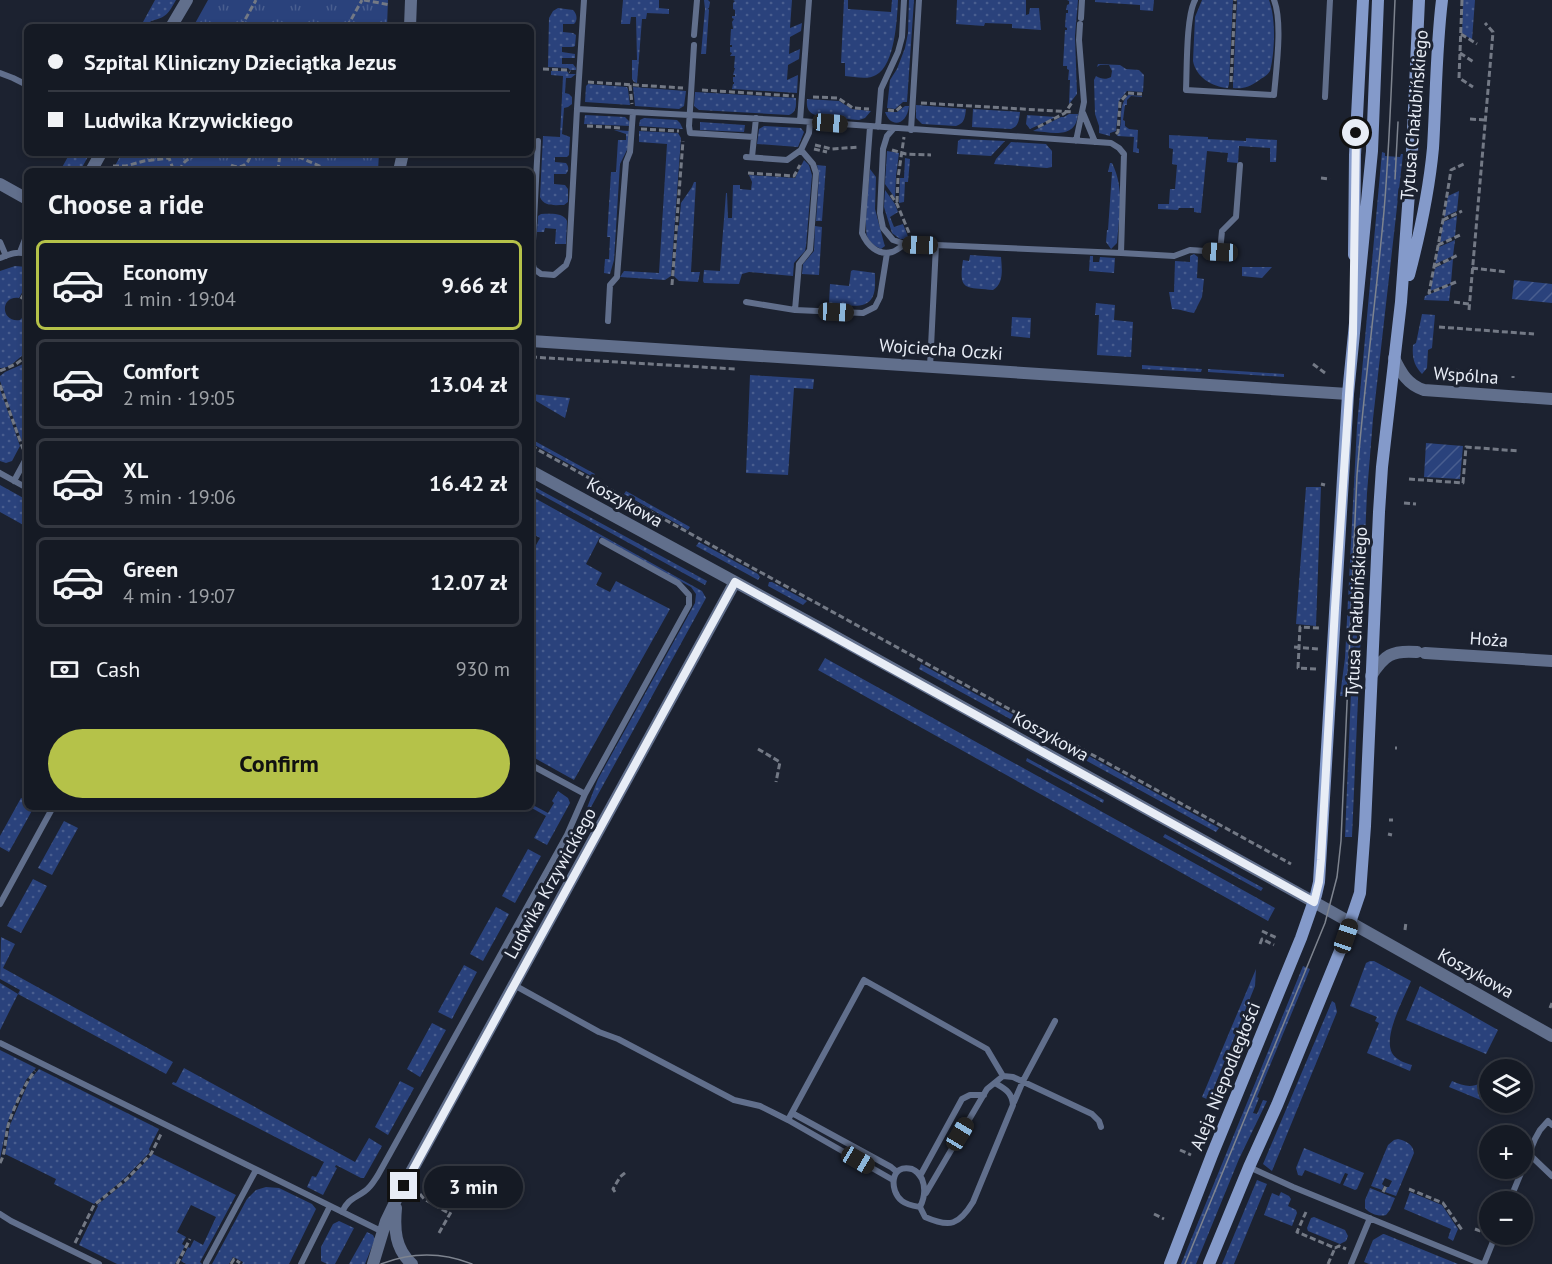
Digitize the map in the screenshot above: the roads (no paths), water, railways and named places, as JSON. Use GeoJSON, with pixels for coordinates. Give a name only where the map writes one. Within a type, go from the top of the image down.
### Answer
{"type":"FeatureCollection","features":[{"type":"Feature","properties":{"kind":"main road","name":"Tytusa Chałubińskiego"},"geometry":{"type":"LineString","coordinates":[[1353,334],[1355,155],[1363,0]]}},
{"type":"Feature","properties":{"kind":"main road","name":"Tytusa Chałubińskiego"},"geometry":{"type":"LineString","coordinates":[[1314,902],[1321,860],[1348,394],[1372,151],[1378,0]]}},
{"type":"Feature","properties":{"kind":"main road","name":"Tytusa Chałubińskiego"},"geometry":{"type":"LineString","coordinates":[[1351,923],[1358,901],[1362,874],[1378,512],[1401,302],[1412,152],[1419,0]]}},
{"type":"Feature","properties":{"kind":"main road","name":"Tytusa Chałubińskiego"},"geometry":{"type":"LineString","coordinates":[[1401,302],[1422,228],[1431,169],[1442,0]]}},
{"type":"Feature","properties":{"kind":"main road","name":"Aleja Niepodległości"},"geometry":{"type":"LineString","coordinates":[[1170,1264],[1314,902]]}},
{"type":"Feature","properties":{"kind":"main road"},"geometry":{"type":"LineString","coordinates":[[1209,1264],[1286,1084],[1351,923]]}},
{"type":"Feature","properties":{"kind":"street"},"geometry":{"type":"LineString","coordinates":[[173,24],[187,0]]}},
{"type":"Feature","properties":{"kind":"street"},"geometry":{"type":"LineString","coordinates":[[410,24],[411,0]]}},
{"type":"Feature","properties":{"kind":"street"},"geometry":{"type":"LineString","coordinates":[[0,184],[24,197]]}},
{"type":"Feature","properties":{"kind":"street","name":"Wojciecha Oczki"},"geometry":{"type":"LineString","coordinates":[[534,341],[1348,394]]}},
{"type":"Feature","properties":{"kind":"street","name":"Wspólna"},"geometry":{"type":"LineString","coordinates":[[1394,358],[1406,379],[1424,390],[1552,399]]}},
{"type":"Feature","properties":{"kind":"street","name":"Koszykowa"},"geometry":{"type":"LineString","coordinates":[[534,473],[1314,902],[1552,1036]]}},
{"type":"Feature","properties":{"kind":"street","name":"Ludwika Krzywickiego"},"geometry":{"type":"LineString","coordinates":[[373,1264],[386,1221],[735,582]]}},
{"type":"Feature","properties":{"kind":"street","name":"Hoża"},"geometry":{"type":"LineString","coordinates":[[1371,676],[1378,664],[1390,655],[1402,651],[1552,661]]}},
{"type":"Feature","properties":{"kind":"street","name":"Ludwika Krzywickiego"},"geometry":{"type":"LineString","coordinates":[[397,1201],[395,1227],[406,1262]]}},
{"type":"Feature","properties":{"kind":"lane"},"geometry":{"type":"LineString","coordinates":[[534,269],[541,274],[554,275],[566,265],[569,257],[584,0]]}},
{"type":"Feature","properties":{"kind":"lane"},"geometry":{"type":"LineString","coordinates":[[694,35],[697,0]]}},
{"type":"Feature","properties":{"kind":"lane"},"geometry":{"type":"LineString","coordinates":[[800,121],[809,0]]}},
{"type":"Feature","properties":{"kind":"lane"},"geometry":{"type":"LineString","coordinates":[[878,127],[881,89],[898,52],[902,37],[904,0]]}},
{"type":"Feature","properties":{"kind":"lane"},"geometry":{"type":"LineString","coordinates":[[911,129],[919,0]]}},
{"type":"Feature","properties":{"kind":"lane"},"geometry":{"type":"LineString","coordinates":[[1076,141],[1084,102],[1079,40],[1082,0]]}},
{"type":"Feature","properties":{"kind":"lane"},"geometry":{"type":"LineString","coordinates":[[1196,0],[1190,18],[1186,90],[1274,95],[1278,24],[1274,0]]}},
{"type":"Feature","properties":{"kind":"lane"},"geometry":{"type":"LineString","coordinates":[[1325,97],[1330,0]]}},
{"type":"Feature","properties":{"kind":"lane"},"geometry":{"type":"LineString","coordinates":[[694,45],[689,115],[690,133],[754,137]]}},
{"type":"Feature","properties":{"kind":"lane"},"geometry":{"type":"LineString","coordinates":[[0,73],[24,84]]}},
{"type":"Feature","properties":{"kind":"lane"},"geometry":{"type":"LineString","coordinates":[[577,109],[633,109],[689,115],[1111,143],[1124,154],[1121,253]]}},
{"type":"Feature","properties":{"kind":"lane"},"geometry":{"type":"LineString","coordinates":[[608,321],[610,285],[617,277],[626,162],[630,152],[633,109]]}},
{"type":"Feature","properties":{"kind":"lane"},"geometry":{"type":"LineString","coordinates":[[1082,113],[1095,142]]}},
{"type":"Feature","properties":{"kind":"lane"},"geometry":{"type":"LineString","coordinates":[[756,118],[749,157],[787,160],[801,150],[809,133],[810,122]]}},
{"type":"Feature","properties":{"kind":"lane"},"geometry":{"type":"LineString","coordinates":[[870,127],[862,233],[867,243],[876,251],[893,252],[904,244]]}},
{"type":"Feature","properties":{"kind":"lane"},"geometry":{"type":"LineString","coordinates":[[894,128],[887,136],[883,149],[880,213],[883,228],[893,240],[904,244],[1174,256],[1190,250],[1220,252],[1222,231],[1236,218],[1240,165]]}},
{"type":"Feature","properties":{"kind":"lane"},"geometry":{"type":"LineString","coordinates":[[534,221],[538,141]]}},
{"type":"Feature","properties":{"kind":"lane"},"geometry":{"type":"LineString","coordinates":[[795,310],[799,264],[810,250],[816,173],[813,164],[801,150]]}},
{"type":"Feature","properties":{"kind":"lane"},"geometry":{"type":"LineString","coordinates":[[0,242],[3,257],[24,253]]}},
{"type":"Feature","properties":{"kind":"lane"},"geometry":{"type":"LineString","coordinates":[[930,367],[936,245]]}},
{"type":"Feature","properties":{"kind":"lane"},"geometry":{"type":"LineString","coordinates":[[746,302],[795,310],[863,313],[875,307],[880,297],[887,253]]}},
{"type":"Feature","properties":{"kind":"lane"},"geometry":{"type":"LineString","coordinates":[[14,481],[24,459]]}},
{"type":"Feature","properties":{"kind":"lane"},"geometry":{"type":"LineString","coordinates":[[0,473],[24,486]]}},
{"type":"Feature","properties":{"kind":"lane"},"geometry":{"type":"LineString","coordinates":[[342,1212],[348,1201],[365,1192],[378,1175],[567,835],[585,794],[686,611],[690,599],[688,592],[678,583],[602,541]]}},
{"type":"Feature","properties":{"kind":"lane"},"geometry":{"type":"LineString","coordinates":[[534,767],[585,794]]}},
{"type":"Feature","properties":{"kind":"lane"},"geometry":{"type":"LineString","coordinates":[[0,904],[51,810]]}},
{"type":"Feature","properties":{"kind":"lane"},"geometry":{"type":"LineString","coordinates":[[788,1119],[864,980],[987,1049],[1003,1076]]}},
{"type":"Feature","properties":{"kind":"lane"},"geometry":{"type":"LineString","coordinates":[[514,985],[599,1032],[618,1039],[734,1100],[760,1106],[788,1119],[893,1180]]}},
{"type":"Feature","properties":{"kind":"lane"},"geometry":{"type":"LineString","coordinates":[[1055,1022],[1023,1081],[973,1202],[965,1215],[953,1222],[941,1224],[925,1217],[921,1207],[926,1193],[987,1089],[1003,1076],[1023,1081],[1092,1114],[1101,1127]]}},
{"type":"Feature","properties":{"kind":"lane"},"geometry":{"type":"LineString","coordinates":[[0,1043],[383,1232]]}},
{"type":"Feature","properties":{"kind":"lane"},"geometry":{"type":"LineString","coordinates":[[995,1083],[1007,1090],[1012,1097],[1013,1105]]}},
{"type":"Feature","properties":{"kind":"lane"},"geometry":{"type":"LineString","coordinates":[[920,1176],[962,1099],[970,1095],[984,1095]]}},
{"type":"Feature","properties":{"kind":"lane"},"geometry":{"type":"LineString","coordinates":[[792,1113],[897,1172]]}},
{"type":"Feature","properties":{"kind":"lane"},"geometry":{"type":"LineString","coordinates":[[1533,1145],[1540,1130],[1548,1121],[1552,1125]]}},
{"type":"Feature","properties":{"kind":"lane"},"geometry":{"type":"LineString","coordinates":[[1533,1158],[1552,1176]]}},
{"type":"Feature","properties":{"kind":"lane"},"geometry":{"type":"LineString","coordinates":[[1249,1167],[1483,1264],[1491,1245]]}},
{"type":"Feature","properties":{"kind":"lane"},"geometry":{"type":"LineString","coordinates":[[921,1207],[901,1201],[895,1191],[893,1180],[897,1172],[908,1168],[916,1171],[926,1193]]}},
{"type":"Feature","properties":{"kind":"lane"},"geometry":{"type":"LineString","coordinates":[[206,1263],[256,1170]]}},
{"type":"Feature","properties":{"kind":"lane"},"geometry":{"type":"LineString","coordinates":[[301,1264],[330,1206]]}},
{"type":"Feature","properties":{"kind":"lane"},"geometry":{"type":"LineString","coordinates":[[0,1214],[99,1264]]}},
{"type":"Feature","properties":{"kind":"lane"},"geometry":{"type":"LineString","coordinates":[[1351,1264],[1370,1218]]}},
{"type":"Feature","properties":{"kind":"tram line"},"geometry":{"type":"LineString","coordinates":[[1185,1264],[1325,923],[1337,877],[1341,841],[1357,475],[1384,211],[1395,0]]}},
{"type":"Feature","properties":{"kind":"tram line"},"geometry":{"type":"LineString","coordinates":[[1395,179],[1398,122]]}},
{"type":"Feature","properties":{"kind":"tram line"},"geometry":{"type":"LineString","coordinates":[[381,1264],[404,1257],[427,1255],[449,1257],[472,1264]]}}]}
